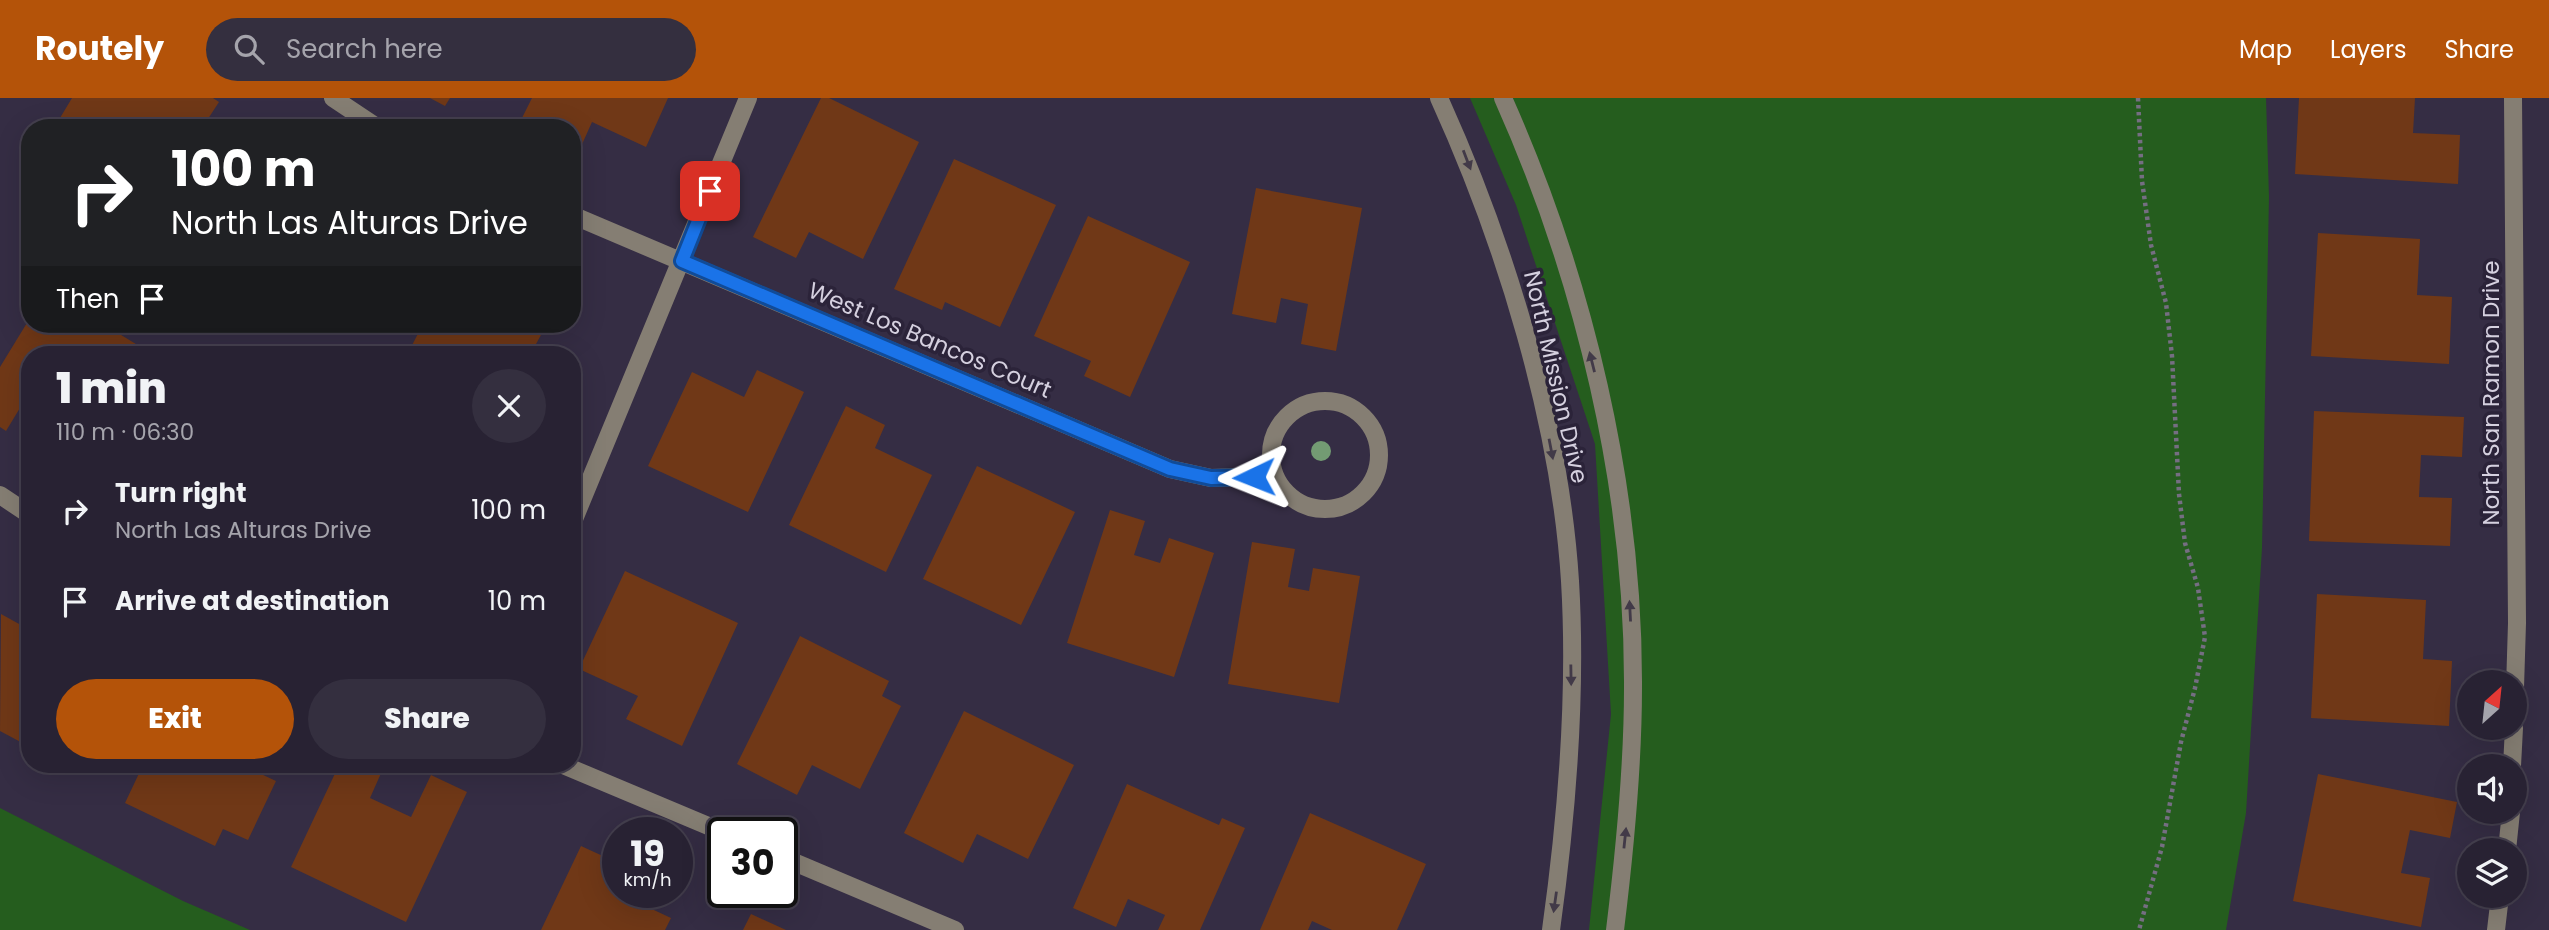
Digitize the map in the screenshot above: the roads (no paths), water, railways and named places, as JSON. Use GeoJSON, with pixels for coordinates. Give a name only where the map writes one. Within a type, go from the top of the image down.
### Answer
{"type":"FeatureCollection","features":[{"type":"Feature","properties":{"kind":"street"},"geometry":{"type":"LineString","coordinates":[[333,98],[364,119]]}},
{"type":"Feature","properties":{"kind":"street"},"geometry":{"type":"LineString","coordinates":[[581,502],[748,98]]}},
{"type":"Feature","properties":{"kind":"street","name":"North Mission Drive"},"geometry":{"type":"LineString","coordinates":[[1439,98],[1464,152],[1507,271],[1543,407],[1560,498],[1570,581],[1572,685],[1562,850],[1551,930]]}},
{"type":"Feature","properties":{"kind":"street","name":"North Mission Drive"},"geometry":{"type":"LineString","coordinates":[[1503,98],[1530,159],[1576,299],[1608,438],[1624,530],[1633,686],[1628,816],[1615,930]]}},
{"type":"Feature","properties":{"kind":"street","name":"North San Ramon Drive"},"geometry":{"type":"LineString","coordinates":[[2513,98],[2516,670]]}},
{"type":"Feature","properties":{"kind":"street","name":"West Los Bancos Court"},"geometry":{"type":"LineString","coordinates":[[581,219],[1170,469],[1211,478],[1275,476]]}},
{"type":"Feature","properties":{"kind":"street"},"geometry":{"type":"LineString","coordinates":[[1322,400],[1339,401],[1355,409],[1368,421],[1377,435],[1380,454],[1377,473],[1369,489],[1355,501],[1337,508],[1318,509],[1300,503],[1285,492],[1275,476],[1270,460],[1272,442],[1278,426],[1290,413],[1305,404],[1322,400]]}},
{"type":"Feature","properties":{"kind":"street"},"geometry":{"type":"LineString","coordinates":[[0,495],[21,509]]}},
{"type":"Feature","properties":{"kind":"street"},"geometry":{"type":"LineString","coordinates":[[581,772],[707,825]]}},
{"type":"Feature","properties":{"kind":"street"},"geometry":{"type":"LineString","coordinates":[[798,864],[955,930]]}},
{"type":"Feature","properties":{"kind":"street"},"geometry":{"type":"LineString","coordinates":[[2496,930],[2499,908]]}}]}
